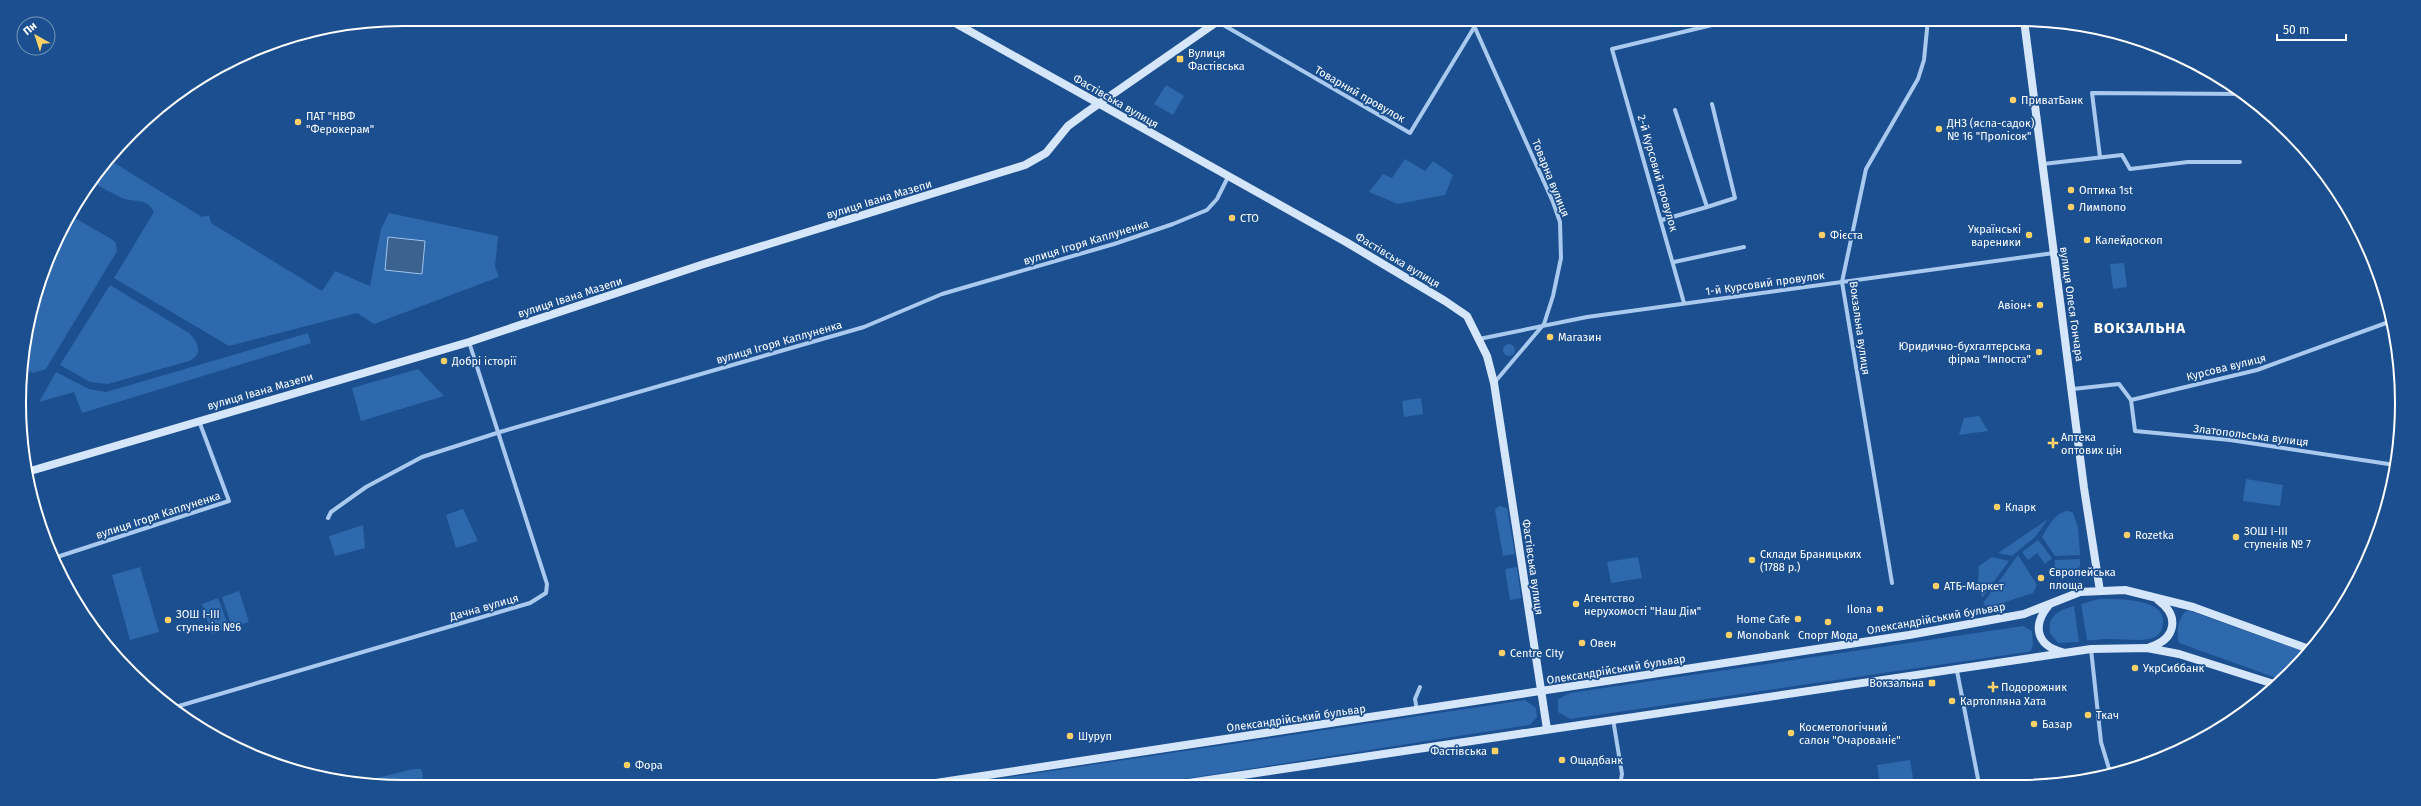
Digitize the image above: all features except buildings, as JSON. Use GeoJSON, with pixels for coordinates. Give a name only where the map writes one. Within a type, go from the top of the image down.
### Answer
{"type":"FeatureCollection","features":[{"type":"Feature","properties":{"kind":"street","name":"Фастівська вулиця"},"geometry":{"type":"LineString","coordinates":[[961,26],[1346,242],[1445,301],[1467,316],[1487,356],[1494,383],[1547,729]]}},
{"type":"Feature","properties":{"kind":"street","name":"вулиця Івана Мазепи"},"geometry":{"type":"LineString","coordinates":[[32,471],[199,420],[470,342],[704,264],[1025,164],[1046,152],[1068,126],[1208,26]]}},
{"type":"Feature","properties":{"kind":"street","name":"Товарний провулок"},"geometry":{"type":"LineString","coordinates":[[1227,26],[1410,133],[1474,26]]}},
{"type":"Feature","properties":{"kind":"street","name":"Товарна вулиця"},"geometry":{"type":"LineString","coordinates":[[1474,26],[1553,202],[1560,222],[1560,258],[1553,296],[1544,324],[1494,383]]}},
{"type":"Feature","properties":{"kind":"street","name":"2-й Курсовий провулок"},"geometry":{"type":"LineString","coordinates":[[1684,303],[1674,262],[1612,49],[1709,26]]}},
{"type":"Feature","properties":{"kind":"street","name":"Вокзальна вулиця"},"geometry":{"type":"LineString","coordinates":[[1892,583],[1842,282],[1866,169],[1918,79],[1924,60],[1927,26]]}},
{"type":"Feature","properties":{"kind":"street","name":"вулиця Олеся Гончара"},"geometry":{"type":"LineString","coordinates":[[2025,26],[2100,591]]}},
{"type":"Feature","properties":{"kind":"street"},"geometry":{"type":"LineString","coordinates":[[2100,158],[2092,93],[2233,94]]}},
{"type":"Feature","properties":{"kind":"street"},"geometry":{"type":"LineString","coordinates":[[1662,220],[1735,198],[1712,104]]}},
{"type":"Feature","properties":{"kind":"street"},"geometry":{"type":"LineString","coordinates":[[1675,110],[1707,207]]}},
{"type":"Feature","properties":{"kind":"street"},"geometry":{"type":"LineString","coordinates":[[2043,164],[2122,155],[2130,169],[2188,162],[2240,162]]}},
{"type":"Feature","properties":{"kind":"street","name":"вулиця Ігоря Каплуненка"},"geometry":{"type":"LineString","coordinates":[[328,518],[331,512],[366,488],[414,461],[500,432],[864,327],[942,294],[1114,244],[1173,224],[1207,210],[1217,199],[1228,177]]}},
{"type":"Feature","properties":{"kind":"street"},"geometry":{"type":"LineString","coordinates":[[1674,262],[1744,247]]}},
{"type":"Feature","properties":{"kind":"street","name":"1-й Курсовий провулок"},"geometry":{"type":"LineString","coordinates":[[1479,339],[1544,324],[1684,303],[2054,253]]}},
{"type":"Feature","properties":{"kind":"street","name":"Курсова вулиця"},"geometry":{"type":"LineString","coordinates":[[2131,400],[2257,370],[2386,323]]}},
{"type":"Feature","properties":{"kind":"street","name":"Дачна вулиця"},"geometry":{"type":"LineString","coordinates":[[179,706],[530,603],[546,593],[547,584],[500,432],[470,342]]}},
{"type":"Feature","properties":{"kind":"street"},"geometry":{"type":"LineString","coordinates":[[2073,389],[2119,384],[2131,400]]}},
{"type":"Feature","properties":{"kind":"street","name":"Златопольська вулиця"},"geometry":{"type":"LineString","coordinates":[[2131,400],[2136,431],[2230,440],[2390,464]]}},
{"type":"Feature","properties":{"kind":"street","name":"вулиця Ігоря Каплуненка"},"geometry":{"type":"LineString","coordinates":[[59,556],[229,501],[199,420]]}},
{"type":"Feature","properties":{"kind":"street","name":"Олександрійський бульвар"},"geometry":{"type":"LineString","coordinates":[[956,780],[1909,635],[2024,614],[2080,592],[2125,590],[2152,596],[2193,607],[2305,647]]}},
{"type":"Feature","properties":{"kind":"street"},"geometry":{"type":"LineString","coordinates":[[2147,648],[2160,644],[2167,639],[2172,623],[2171,615],[2166,606],[2152,596]]}},
{"type":"Feature","properties":{"kind":"street"},"geometry":{"type":"LineString","coordinates":[[2049,604],[2039,621],[2040,635],[2048,647],[2064,653]]}},
{"type":"Feature","properties":{"kind":"street"},"geometry":{"type":"LineString","coordinates":[[1211,780],[1613,719],[1957,671],[2091,649],[2147,648],[2185,655],[2271,683]]}},
{"type":"Feature","properties":{"kind":"street"},"geometry":{"type":"LineString","coordinates":[[2091,649],[2101,742],[2109,769]]}},
{"type":"Feature","properties":{"kind":"street"},"geometry":{"type":"LineString","coordinates":[[1957,671],[1978,780]]}},
{"type":"Feature","properties":{"kind":"street"},"geometry":{"type":"LineString","coordinates":[[1417,711],[1415,700],[1420,686]]}},
{"type":"Feature","properties":{"kind":"street"},"geometry":{"type":"LineString","coordinates":[[1613,719],[1622,774],[1621,780]]}},
{"type":"Feature","properties":{"kind":"street"},"geometry":{"type":"LineString","coordinates":[[1235,776],[1236,780]]}},
{"type":"Feature","properties":{"kind":"shaded area"},"geometry":{"type":"Polygon","coordinates":[[[1166,85],[1184,96],[1173,115],[1154,104],[1166,85]]]}},
{"type":"Feature","properties":{"kind":"shaded area"},"geometry":{"type":"Polygon","coordinates":[[[1405,159],[1425,171],[1433,161],[1453,175],[1445,195],[1398,204],[1369,192],[1383,174],[1392,178],[1405,159]]]}},
{"type":"Feature","properties":{"kind":"shaded area"},"geometry":{"type":"Polygon","coordinates":[[[113,162],[202,217],[209,215],[211,223],[322,291],[335,271],[370,286],[381,229],[389,213],[498,236],[495,267],[499,277],[374,324],[357,313],[229,346],[114,278],[154,212],[148,204],[144,202],[122,198],[97,184],[113,162]]]}},
{"type":"Feature","properties":{"kind":"shaded area"},"geometry":{"type":"Polygon","coordinates":[[[75,218],[113,240],[116,243],[117,251],[46,369],[33,373],[28,370],[29,354],[39,305],[55,259],[75,218]]]}},
{"type":"Feature","properties":{"kind":"shaded area"},"geometry":{"type":"Polygon","coordinates":[[[388,237],[425,241],[422,274],[385,270],[388,237]]]}},
{"type":"Feature","properties":{"kind":"shaded area"},"geometry":{"type":"Polygon","coordinates":[[[2124,263],[2127,287],[2113,289],[2110,264],[2124,263]]]}},
{"type":"Feature","properties":{"kind":"shaded area"},"geometry":{"type":"Polygon","coordinates":[[[110,285],[189,333],[197,344],[197,355],[189,361],[108,384],[90,382],[60,365],[110,285]]]}},
{"type":"Feature","properties":{"kind":"shaded area"},"geometry":{"type":"Polygon","coordinates":[[[308,333],[311,343],[82,413],[74,392],[39,402],[56,372],[89,389],[106,392],[308,333]]]}},
{"type":"Feature","properties":{"kind":"shaded area"},"geometry":{"type":"Polygon","coordinates":[[[1507,344],[1511,344],[1515,350],[1511,356],[1507,356],[1503,352],[1503,348],[1507,344]]]}},
{"type":"Feature","properties":{"kind":"shaded area"},"geometry":{"type":"Polygon","coordinates":[[[418,369],[444,396],[361,421],[352,388],[418,369]]]}},
{"type":"Feature","properties":{"kind":"shaded area"},"geometry":{"type":"Polygon","coordinates":[[[1421,398],[1423,414],[1404,417],[1402,401],[1421,398]]]}},
{"type":"Feature","properties":{"kind":"shaded area"},"geometry":{"type":"Polygon","coordinates":[[[1979,416],[1988,431],[1959,435],[1964,418],[1979,416]]]}},
{"type":"Feature","properties":{"kind":"shaded area"},"geometry":{"type":"Polygon","coordinates":[[[2246,479],[2283,485],[2280,506],[2243,501],[2246,479]]]}},
{"type":"Feature","properties":{"kind":"shaded area"},"geometry":{"type":"Polygon","coordinates":[[[1499,506],[1507,508],[1515,554],[1503,556],[1495,510],[1499,506]]]}},
{"type":"Feature","properties":{"kind":"shaded area"},"geometry":{"type":"Polygon","coordinates":[[[463,509],[478,541],[456,548],[446,515],[463,509]]]}},
{"type":"Feature","properties":{"kind":"shaded area"},"geometry":{"type":"Polygon","coordinates":[[[2068,511],[2073,513],[2078,527],[2080,555],[2055,556],[2042,537],[2049,525],[2059,514],[2068,511]]]}},
{"type":"Feature","properties":{"kind":"shaded area"},"geometry":{"type":"Polygon","coordinates":[[[2048,519],[2036,536],[2012,556],[1998,553],[2048,519]]]}},
{"type":"Feature","properties":{"kind":"shaded area"},"geometry":{"type":"Polygon","coordinates":[[[363,525],[365,548],[335,556],[329,536],[363,525]]]}},
{"type":"Feature","properties":{"kind":"shaded area"},"geometry":{"type":"Polygon","coordinates":[[[2038,540],[2052,558],[2045,564],[2037,553],[2028,560],[2022,552],[2038,540]]]}},
{"type":"Feature","properties":{"kind":"shaded area"},"geometry":{"type":"Polygon","coordinates":[[[2018,555],[2037,585],[2033,593],[1987,608],[1983,603],[2018,555]]]}},
{"type":"Feature","properties":{"kind":"shaded area"},"geometry":{"type":"Polygon","coordinates":[[[1638,557],[1642,578],[1611,583],[1607,562],[1638,557]]]}},
{"type":"Feature","properties":{"kind":"shaded area"},"geometry":{"type":"Polygon","coordinates":[[[1992,557],[2009,561],[1982,598],[1978,580],[1979,566],[1992,557]]]}},
{"type":"Feature","properties":{"kind":"shaded area"},"geometry":{"type":"Polygon","coordinates":[[[2080,559],[2080,566],[2071,576],[2060,577],[2054,570],[2055,560],[2080,559]]]}},
{"type":"Feature","properties":{"kind":"shaded area"},"geometry":{"type":"Polygon","coordinates":[[[140,567],[159,632],[130,640],[112,575],[140,567]]]}},
{"type":"Feature","properties":{"kind":"shaded area"},"geometry":{"type":"Polygon","coordinates":[[[1517,567],[1521,598],[1510,600],[1505,569],[1517,567]]]}},
{"type":"Feature","properties":{"kind":"shaded area"},"geometry":{"type":"Polygon","coordinates":[[[239,591],[249,622],[232,627],[222,597],[239,591]]]}},
{"type":"Feature","properties":{"kind":"shaded area"},"geometry":{"type":"Polygon","coordinates":[[[218,598],[229,628],[212,634],[202,604],[218,598]]]}},
{"type":"Feature","properties":{"kind":"shaded area"},"geometry":{"type":"Polygon","coordinates":[[[2099,599],[2129,600],[2151,605],[2159,610],[2163,618],[2160,632],[2153,638],[2144,640],[2087,640],[2081,604],[2099,599]]]}},
{"type":"Feature","properties":{"kind":"shaded area"},"geometry":{"type":"Polygon","coordinates":[[[2074,606],[2079,642],[2058,643],[2050,633],[2050,622],[2059,612],[2074,606]]]}},
{"type":"Feature","properties":{"kind":"shaded area"},"geometry":{"type":"Polygon","coordinates":[[[2186,611],[2190,611],[2302,651],[2276,678],[2179,643],[2178,626],[2183,614],[2186,611]]]}},
{"type":"Feature","properties":{"kind":"shaded area"},"geometry":{"type":"Polygon","coordinates":[[[2023,626],[2032,631],[2033,645],[2031,651],[2027,652],[1570,719],[1558,712],[1558,699],[1570,693],[2023,626]]]}},
{"type":"Feature","properties":{"kind":"shaded area"},"geometry":{"type":"Polygon","coordinates":[[[1525,700],[1536,708],[1537,717],[1530,725],[1177,780],[991,780],[1525,700]]]}},
{"type":"Feature","properties":{"kind":"shaded area"},"geometry":{"type":"Polygon","coordinates":[[[1910,760],[1913,780],[1879,780],[1877,765],[1910,760]]]}},
{"type":"Feature","properties":{"kind":"shaded area"},"geometry":{"type":"Polygon","coordinates":[[[413,769],[421,769],[423,777],[422,780],[374,779],[413,769]]]}},
{"type":"Feature","properties":{"kind":"place","name":"Вулиця Фастівська"},"geometry":{"type":"Point","coordinates":[1180,59]}},
{"type":"Feature","properties":{"kind":"place","name":"ПриватБанк"},"geometry":{"type":"Point","coordinates":[2013,100]}},
{"type":"Feature","properties":{"kind":"place","name":"ПАТ \"НВФ \"Ферокерам\""},"geometry":{"type":"Point","coordinates":[298,122]}},
{"type":"Feature","properties":{"kind":"place","name":"ДНЗ (ясла-садок) № 16 \"Пролісок\""},"geometry":{"type":"Point","coordinates":[1939,129]}},
{"type":"Feature","properties":{"kind":"place","name":"Оптика 1st"},"geometry":{"type":"Point","coordinates":[2071,190]}},
{"type":"Feature","properties":{"kind":"place","name":"Лимпопо"},"geometry":{"type":"Point","coordinates":[2071,207]}},
{"type":"Feature","properties":{"kind":"place","name":"СТО"},"geometry":{"type":"Point","coordinates":[1232,218]}},
{"type":"Feature","properties":{"kind":"place","name":"Фієста"},"geometry":{"type":"Point","coordinates":[1822,235]}},
{"type":"Feature","properties":{"kind":"place","name":"Українські вареники"},"geometry":{"type":"Point","coordinates":[2029,235]}},
{"type":"Feature","properties":{"kind":"place","name":"Калейдоскоп"},"geometry":{"type":"Point","coordinates":[2087,240]}},
{"type":"Feature","properties":{"kind":"place","name":"Авіон+"},"geometry":{"type":"Point","coordinates":[2040,305]}},
{"type":"Feature","properties":{"kind":"place","name":"Магазин"},"geometry":{"type":"Point","coordinates":[1550,337]}},
{"type":"Feature","properties":{"kind":"place","name":"Юридично-бухгалтерська фірма “Імпоста”"},"geometry":{"type":"Point","coordinates":[2039,352]}},
{"type":"Feature","properties":{"kind":"place","name":"Добрі історії"},"geometry":{"type":"Point","coordinates":[444,361]}},
{"type":"Feature","properties":{"kind":"place","name":"Аптека оптових цін"},"geometry":{"type":"Point","coordinates":[2053,443]}},
{"type":"Feature","properties":{"kind":"place","name":"Кларк"},"geometry":{"type":"Point","coordinates":[1997,507]}},
{"type":"Feature","properties":{"kind":"place","name":"Rozetka"},"geometry":{"type":"Point","coordinates":[2127,535]}},
{"type":"Feature","properties":{"kind":"place","name":"ЗОШ І-ІІІ ступенів № 7"},"geometry":{"type":"Point","coordinates":[2236,537]}},
{"type":"Feature","properties":{"kind":"place","name":"Склади Браницьких (1788 р.)"},"geometry":{"type":"Point","coordinates":[1752,560]}},
{"type":"Feature","properties":{"kind":"place","name":"Європейська площа"},"geometry":{"type":"Point","coordinates":[2041,578]}},
{"type":"Feature","properties":{"kind":"place","name":"АТБ-Маркет"},"geometry":{"type":"Point","coordinates":[1936,586]}},
{"type":"Feature","properties":{"kind":"place","name":"Агентство нерухомості \"Наш Дім\""},"geometry":{"type":"Point","coordinates":[1576,604]}},
{"type":"Feature","properties":{"kind":"place","name":"Ilona"},"geometry":{"type":"Point","coordinates":[1880,609]}},
{"type":"Feature","properties":{"kind":"place","name":"Home Cafe"},"geometry":{"type":"Point","coordinates":[1798,619]}},
{"type":"Feature","properties":{"kind":"place","name":"ЗОШ І-ІІІ ступенів №6"},"geometry":{"type":"Point","coordinates":[168,620]}},
{"type":"Feature","properties":{"kind":"place","name":"Спорт Мода"},"geometry":{"type":"Point","coordinates":[1828,622]}},
{"type":"Feature","properties":{"kind":"place","name":"Monobank"},"geometry":{"type":"Point","coordinates":[1729,635]}},
{"type":"Feature","properties":{"kind":"place","name":"Овен"},"geometry":{"type":"Point","coordinates":[1582,643]}},
{"type":"Feature","properties":{"kind":"place","name":"Centre City"},"geometry":{"type":"Point","coordinates":[1502,653]}},
{"type":"Feature","properties":{"kind":"place","name":"УкрСиббанк"},"geometry":{"type":"Point","coordinates":[2135,668]}},
{"type":"Feature","properties":{"kind":"place","name":"Вокзальна"},"geometry":{"type":"Point","coordinates":[1932,683]}},
{"type":"Feature","properties":{"kind":"place","name":"Подорожник"},"geometry":{"type":"Point","coordinates":[1993,687]}},
{"type":"Feature","properties":{"kind":"place","name":"Картопляна Хата"},"geometry":{"type":"Point","coordinates":[1952,701]}},
{"type":"Feature","properties":{"kind":"place","name":"Ткач"},"geometry":{"type":"Point","coordinates":[2088,715]}},
{"type":"Feature","properties":{"kind":"place","name":"Базар"},"geometry":{"type":"Point","coordinates":[2034,724]}},
{"type":"Feature","properties":{"kind":"place","name":"Косметологічний салон \"Очарованіє\""},"geometry":{"type":"Point","coordinates":[1791,733]}},
{"type":"Feature","properties":{"kind":"place","name":"Шуруп"},"geometry":{"type":"Point","coordinates":[1070,736]}},
{"type":"Feature","properties":{"kind":"place","name":"Фастівська"},"geometry":{"type":"Point","coordinates":[1495,751]}},
{"type":"Feature","properties":{"kind":"place","name":"Ощадбанк"},"geometry":{"type":"Point","coordinates":[1562,760]}},
{"type":"Feature","properties":{"kind":"place","name":"Фора"},"geometry":{"type":"Point","coordinates":[627,765]}},
{"type":"Feature","properties":{"kind":"district","name":"ВОКЗАЛЬНА"},"geometry":{"type":"Point","coordinates":[2140,328]}}]}
